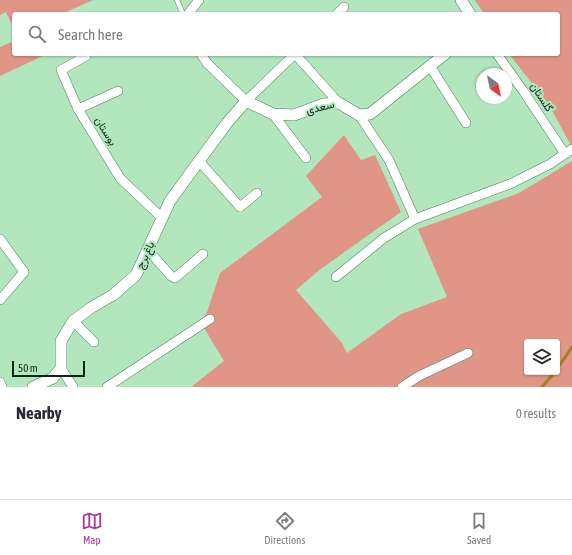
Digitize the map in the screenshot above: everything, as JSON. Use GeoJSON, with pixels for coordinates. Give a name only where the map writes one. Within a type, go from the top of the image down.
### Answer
{"type":"FeatureCollection","features":[{"type":"Feature","properties":{"kind":"street"},"geometry":{"type":"LineString","coordinates":[[190,12],[199,0]]}},
{"type":"Feature","properties":{"kind":"street"},"geometry":{"type":"LineString","coordinates":[[461,0],[469,12]]}},
{"type":"Feature","properties":{"kind":"street"},"geometry":{"type":"LineString","coordinates":[[339,12],[344,7]]}},
{"type":"Feature","properties":{"kind":"street","name":"بوستان"},"geometry":{"type":"LineString","coordinates":[[86,56],[61,70],[78,109],[120,178],[162,218]]}},
{"type":"Feature","properties":{"kind":"street"},"geometry":{"type":"LineString","coordinates":[[202,56],[207,63],[246,101],[294,56]]}},
{"type":"Feature","properties":{"kind":"street"},"geometry":{"type":"LineString","coordinates":[[298,56],[339,103]]}},
{"type":"Feature","properties":{"kind":"street"},"geometry":{"type":"LineString","coordinates":[[415,219],[389,160],[359,115],[370,114],[442,56]]}},
{"type":"Feature","properties":{"kind":"street","name":"گلستان"},"geometry":{"type":"LineString","coordinates":[[498,56],[568,152]]}},
{"type":"Feature","properties":{"kind":"street"},"geometry":{"type":"LineString","coordinates":[[430,66],[466,123]]}},
{"type":"Feature","properties":{"kind":"street"},"geometry":{"type":"LineString","coordinates":[[78,109],[118,91]]}},
{"type":"Feature","properties":{"kind":"street","name":"سعدی"},"geometry":{"type":"LineString","coordinates":[[246,101],[274,114],[294,115],[324,104],[339,103],[359,115]]}},
{"type":"Feature","properties":{"kind":"street","name":"باغ برج"},"geometry":{"type":"LineString","coordinates":[[61,368],[61,341],[73,321],[92,307],[113,295],[136,275],[170,201],[227,123],[246,101]]}},
{"type":"Feature","properties":{"kind":"street"},"geometry":{"type":"LineString","coordinates":[[274,114],[306,158]]}},
{"type":"Feature","properties":{"kind":"street"},"geometry":{"type":"LineString","coordinates":[[336,277],[384,238],[415,219],[510,184],[550,164],[568,152]]}},
{"type":"Feature","properties":{"kind":"street"},"geometry":{"type":"LineString","coordinates":[[199,161],[240,207],[257,193]]}},
{"type":"Feature","properties":{"kind":"street"},"geometry":{"type":"LineString","coordinates":[[0,239],[24,272],[0,300]]}},
{"type":"Feature","properties":{"kind":"street"},"geometry":{"type":"LineString","coordinates":[[147,249],[171,276],[176,278],[203,254]]}},
{"type":"Feature","properties":{"kind":"street"},"geometry":{"type":"LineString","coordinates":[[107,387],[210,319]]}},
{"type":"Feature","properties":{"kind":"street"},"geometry":{"type":"LineString","coordinates":[[73,321],[94,342]]}},
{"type":"Feature","properties":{"kind":"street"},"geometry":{"type":"LineString","coordinates":[[402,387],[419,376],[468,353]]}},
{"type":"Feature","properties":{"kind":"street"},"geometry":{"type":"LineString","coordinates":[[33,387],[53,378],[61,368],[73,387]]}},
{"type":"Feature","properties":{"kind":"street"},"geometry":{"type":"LineString","coordinates":[[0,382],[2,387]]}},
{"type":"Feature","properties":{"kind":"lane"},"geometry":{"type":"LineString","coordinates":[[177,0],[182,12]]}},
{"type":"Feature","properties":{"kind":"shaded area"},"geometry":{"type":"Polygon","coordinates":[[[0,0],[93,0],[66,12],[12,12],[12,26],[6,12],[0,15],[0,0]]]}},
{"type":"Feature","properties":{"kind":"shaded area"},"geometry":{"type":"Polygon","coordinates":[[[475,0],[572,0],[572,147],[549,105],[511,56],[560,56],[560,12],[483,12],[475,0]]]}},
{"type":"Feature","properties":{"kind":"shaded area"},"geometry":{"type":"Polygon","coordinates":[[[12,42],[12,56],[43,56],[0,76],[0,47],[12,42]]]}},
{"type":"Feature","properties":{"kind":"shaded area"},"geometry":{"type":"Polygon","coordinates":[[[344,135],[361,160],[375,155],[401,212],[322,268],[296,290],[342,343],[347,353],[401,314],[447,297],[418,229],[519,193],[572,161],[572,387],[191,387],[224,361],[201,323],[207,312],[220,273],[322,197],[306,176],[344,135]]]}},
{"type":"Feature","properties":{"kind":"waterway"},"geometry":{"type":"LineString","coordinates":[[560,365],[572,347]]}},
{"type":"Feature","properties":{"kind":"waterway"},"geometry":{"type":"LineString","coordinates":[[542,387],[552,375]]}}]}
